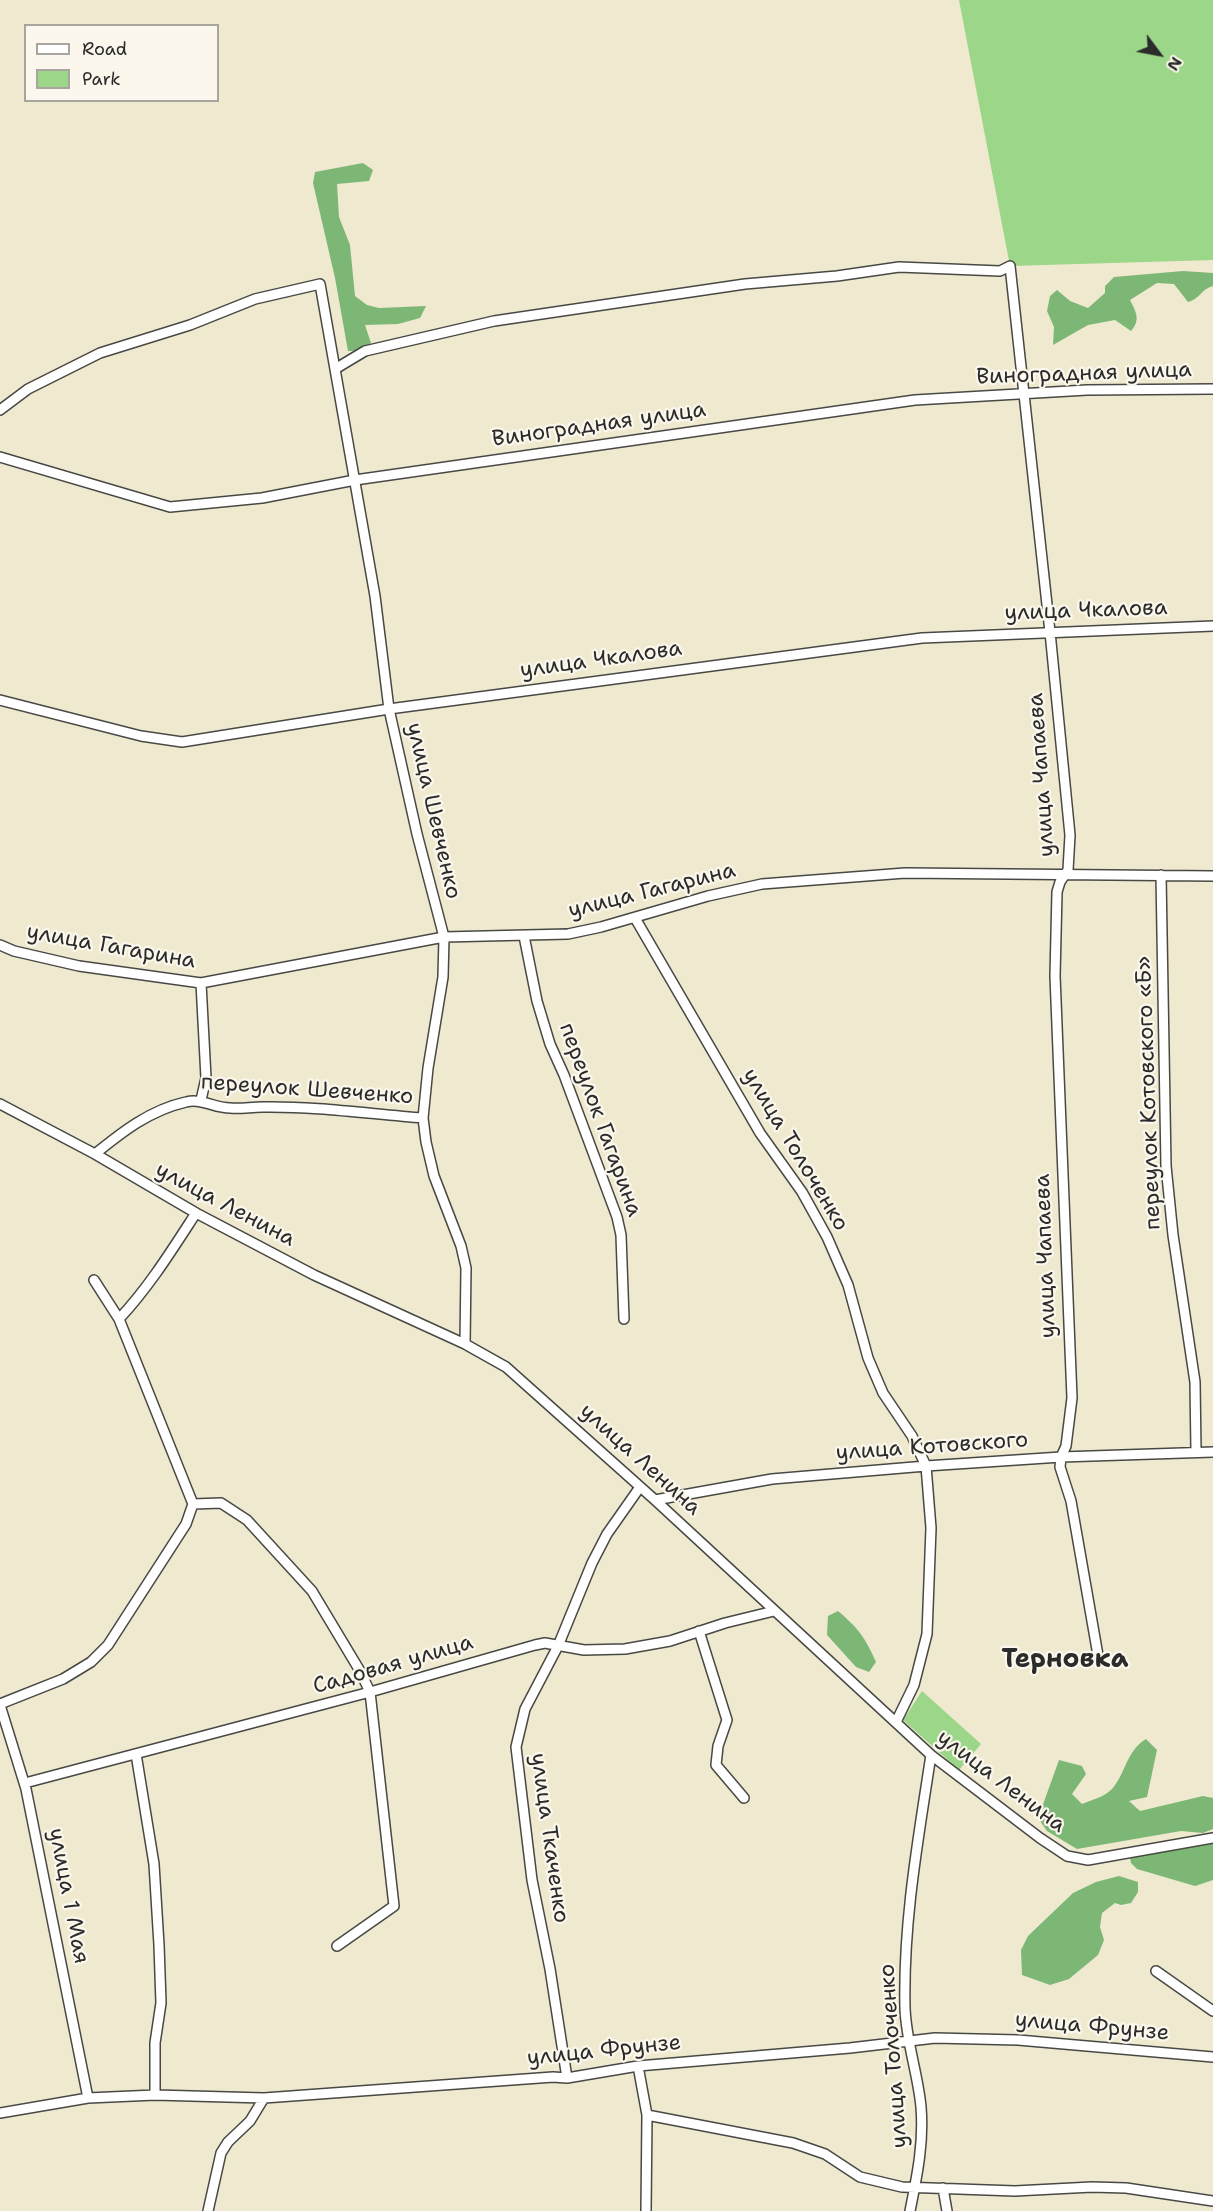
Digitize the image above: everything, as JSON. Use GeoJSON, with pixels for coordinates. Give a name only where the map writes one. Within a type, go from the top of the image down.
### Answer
{"type":"FeatureCollection","features":[{"type":"Feature","properties":{"kind":"street","name":"улица Чапаева"},"geometry":{"type":"LineString","coordinates":[[335,369],[365,351],[494,321],[745,284],[837,276],[898,267],[1000,271],[1010,266],[1070,835],[1070,863],[1057,892],[1056,976],[1072,1398],[1066,1446],[1061,1457]]}},
{"type":"Feature","properties":{"kind":"street","name":"улица Шевченко"},"geometry":{"type":"LineString","coordinates":[[0,410],[28,390],[100,353],[190,326],[255,299],[320,284],[375,596],[389,709],[417,834],[444,938],[443,977],[428,1068],[423,1118],[434,1176],[466,1268],[465,1344]]}},
{"type":"Feature","properties":{"kind":"street","name":"Виноградная улица"},"geometry":{"type":"LineString","coordinates":[[0,457],[170,507],[262,498],[355,480],[915,400],[1087,390],[1213,389]]}},
{"type":"Feature","properties":{"kind":"street","name":"улица Чкалова"},"geometry":{"type":"LineString","coordinates":[[0,700],[141,736],[182,742],[389,709],[922,638],[1213,626]]}},
{"type":"Feature","properties":{"kind":"street","name":"улица Гагарина"},"geometry":{"type":"LineString","coordinates":[[0,945],[14,951],[79,966],[201,983],[444,938],[568,934],[635,918],[708,896],[762,884],[905,873],[1213,876]]}},
{"type":"Feature","properties":{"kind":"street","name":"переулок Котовского «Б»"},"geometry":{"type":"LineString","coordinates":[[1161,875],[1167,1166],[1173,1235],[1195,1382],[1196,1451]]}},
{"type":"Feature","properties":{"kind":"street","name":"улица Толоченко"},"geometry":{"type":"LineString","coordinates":[[635,918],[760,1133],[801,1192],[827,1237],[848,1285],[868,1358],[883,1393],[912,1436],[926,1466],[930,1528],[927,1634],[914,1685],[896,1722]]}},
{"type":"Feature","properties":{"kind":"street","name":"переулок Гагарина"},"geometry":{"type":"LineString","coordinates":[[524,936],[537,1001],[550,1044],[568,1085],[617,1217],[621,1235],[624,1319]]}},
{"type":"Feature","properties":{"kind":"street"},"geometry":{"type":"LineString","coordinates":[[201,983],[206,1078],[201,1100]]}},
{"type":"Feature","properties":{"kind":"street","name":"переулок Шевченко"},"geometry":{"type":"LineString","coordinates":[[95,1154],[138,1121],[163,1108],[201,1100],[213,1106],[228,1109],[263,1107],[423,1118]]}},
{"type":"Feature","properties":{"kind":"street","name":"улица Ленина"},"geometry":{"type":"LineString","coordinates":[[0,1104],[95,1154],[196,1213],[314,1275],[465,1344],[506,1366],[931,1755],[1040,1838],[1074,1859],[1088,1860],[1213,1838]]}},
{"type":"Feature","properties":{"kind":"street"},"geometry":{"type":"LineString","coordinates":[[119,1319],[137,1300],[161,1268],[196,1213]]}},
{"type":"Feature","properties":{"kind":"street"},"geometry":{"type":"LineString","coordinates":[[0,1705],[63,1679],[91,1662],[108,1645],[186,1524],[192,1504],[119,1319],[94,1280]]}},
{"type":"Feature","properties":{"kind":"street","name":"улица Котовского"},"geometry":{"type":"LineString","coordinates":[[655,1500],[772,1479],[1061,1457],[1213,1452]]}},
{"type":"Feature","properties":{"kind":"street"},"geometry":{"type":"LineString","coordinates":[[1061,1457],[1060,1467],[1071,1501],[1099,1661]]}},
{"type":"Feature","properties":{"kind":"street","name":"улица Ткаченко"},"geometry":{"type":"LineString","coordinates":[[567,2078],[550,1969],[532,1880],[516,1747],[525,1709],[558,1646],[592,1563],[608,1534],[640,1487]]}},
{"type":"Feature","properties":{"kind":"street"},"geometry":{"type":"LineString","coordinates":[[192,1504],[221,1503],[247,1520],[312,1591],[370,1692],[394,1906],[337,1946]]}},
{"type":"Feature","properties":{"kind":"street","name":"Садовая улица"},"geometry":{"type":"LineString","coordinates":[[25,1783],[370,1692],[535,1645],[545,1643],[584,1650],[625,1649],[670,1641],[774,1611]]}},
{"type":"Feature","properties":{"kind":"street"},"geometry":{"type":"LineString","coordinates":[[699,1631],[727,1720],[718,1746],[716,1764],[744,1798]]}},
{"type":"Feature","properties":{"kind":"street","name":"улица 1 Мая"},"geometry":{"type":"LineString","coordinates":[[0,1705],[25,1783],[88,2098]]}},
{"type":"Feature","properties":{"kind":"street"},"geometry":{"type":"LineString","coordinates":[[136,1754],[154,1864],[159,1945],[161,2003],[155,2043],[155,2095]]}},
{"type":"Feature","properties":{"kind":"street","name":"улица Толоченко"},"geometry":{"type":"LineString","coordinates":[[910,2211],[921,2156],[921,2108],[905,2012],[906,1931],[910,1890],[931,1755]]}},
{"type":"Feature","properties":{"kind":"street"},"geometry":{"type":"LineString","coordinates":[[1156,1971],[1213,2011]]}},
{"type":"Feature","properties":{"kind":"street","name":"улица Фрунзе"},"geometry":{"type":"LineString","coordinates":[[0,2113],[88,2098],[155,2095],[264,2098],[567,2078],[638,2066],[935,2038],[1018,2040],[1213,2057]]}},
{"type":"Feature","properties":{"kind":"street"},"geometry":{"type":"LineString","coordinates":[[638,2066],[647,2115],[646,2211]]}},
{"type":"Feature","properties":{"kind":"street"},"geometry":{"type":"LineString","coordinates":[[208,2211],[221,2153],[228,2142],[250,2121],[264,2098]]}},
{"type":"Feature","properties":{"kind":"street"},"geometry":{"type":"LineString","coordinates":[[647,2115],[793,2143],[825,2154],[860,2177],[881,2184],[915,2188],[1015,2191],[1092,2187],[1126,2188],[1213,2201]]}},
{"type":"Feature","properties":{"kind":"street"},"geometry":{"type":"LineString","coordinates":[[943,2188],[947,2211]]}},
{"type":"Feature","properties":{"kind":"green space"},"geometry":{"type":"Polygon","coordinates":[[[959,0],[1213,0],[1213,260],[1010,266],[959,0]]]}},
{"type":"Feature","properties":{"kind":"green space"},"geometry":{"type":"Polygon","coordinates":[[[363,163],[373,170],[369,181],[337,184],[339,217],[350,245],[355,296],[367,305],[379,308],[426,306],[420,318],[398,324],[365,325],[371,343],[359,351],[348,351],[335,278],[313,183],[315,172],[363,163]]]}},
{"type":"Feature","properties":{"kind":"green space"},"geometry":{"type":"Polygon","coordinates":[[[1183,271],[1213,273],[1213,286],[1188,302],[1174,284],[1157,283],[1130,300],[1137,320],[1131,331],[1115,320],[1088,325],[1053,345],[1054,327],[1047,311],[1050,296],[1057,290],[1070,301],[1088,308],[1105,293],[1105,286],[1114,277],[1183,271]]]}},
{"type":"Feature","properties":{"kind":"green space"},"geometry":{"type":"Polygon","coordinates":[[[838,1611],[860,1634],[872,1653],[876,1662],[869,1672],[856,1667],[827,1635],[828,1616],[838,1611]]]}},
{"type":"Feature","properties":{"kind":"green space"},"geometry":{"type":"Polygon","coordinates":[[[922,1691],[981,1744],[959,1770],[903,1720],[922,1691]]]}},
{"type":"Feature","properties":{"kind":"green space"},"geometry":{"type":"Polygon","coordinates":[[[1146,1739],[1157,1750],[1147,1797],[1129,1801],[1140,1811],[1203,1796],[1213,1798],[1213,1829],[1203,1833],[1181,1831],[1077,1849],[1047,1831],[1040,1821],[1041,1810],[1059,1760],[1082,1766],[1086,1774],[1072,1794],[1082,1804],[1112,1789],[1134,1750],[1146,1739]]]}},
{"type":"Feature","properties":{"kind":"green space"},"geometry":{"type":"Polygon","coordinates":[[[1213,1842],[1213,1880],[1195,1886],[1137,1869],[1131,1863],[1130,1857],[1213,1842]]]}},
{"type":"Feature","properties":{"kind":"green space"},"geometry":{"type":"Polygon","coordinates":[[[1119,1876],[1138,1882],[1138,1892],[1131,1903],[1121,1905],[1115,1903],[1102,1913],[1100,1927],[1104,1940],[1098,1955],[1069,1979],[1050,1985],[1022,1975],[1021,1950],[1028,1936],[1073,1893],[1096,1882],[1119,1876]]]}},
{"type":"Feature","properties":{"kind":"district","name":"Терновка"},"geometry":{"type":"Point","coordinates":[1065,1660]}}]}
